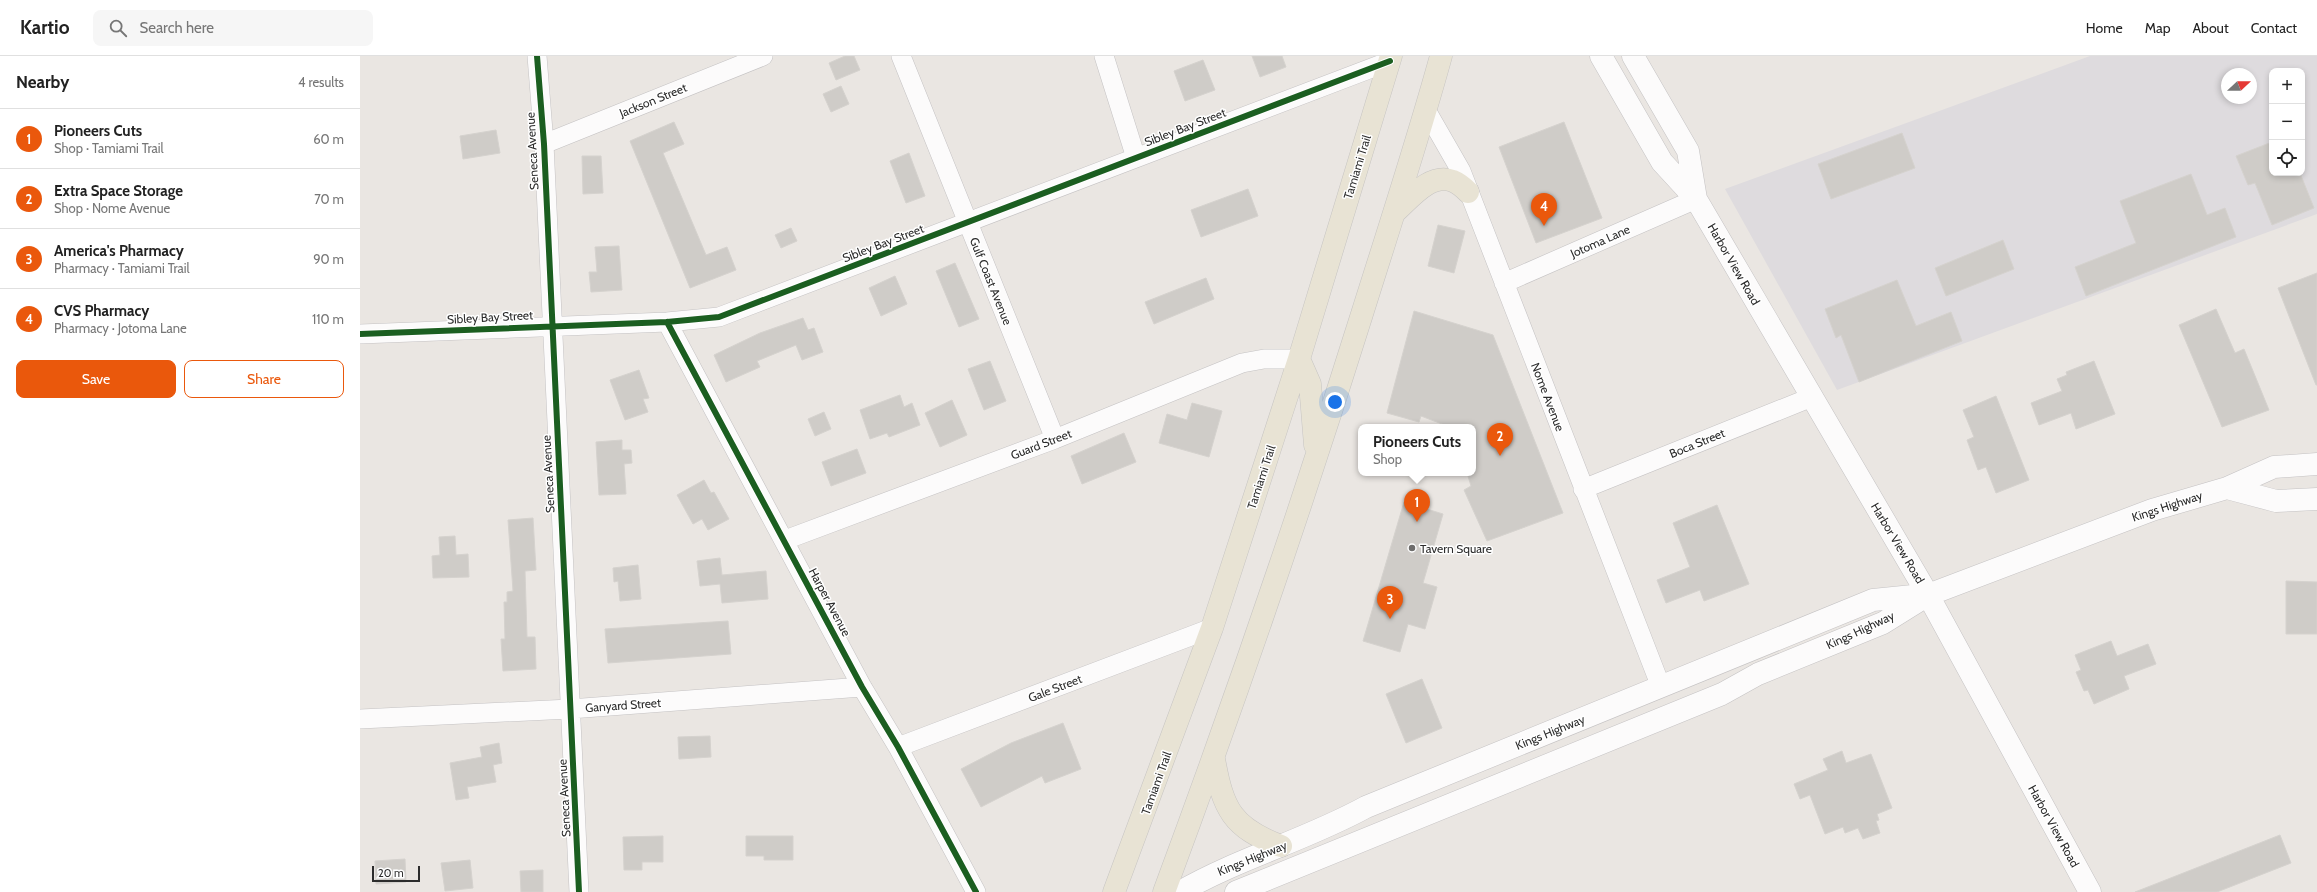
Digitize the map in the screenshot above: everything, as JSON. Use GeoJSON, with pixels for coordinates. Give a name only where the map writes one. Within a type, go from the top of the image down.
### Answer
{"type":"FeatureCollection","features":[{"type":"Feature","properties":{"kind":"main road"},"geometry":{"type":"LineString","coordinates":[[1164,892],[1214,758],[1261,624],[1316,458],[1394,213],[1441,56]]}},
{"type":"Feature","properties":{"kind":"main road","name":"Harbor View Road"},"geometry":{"type":"LineString","coordinates":[[1601,56],[1662,162],[1696,199],[1928,595],[2090,892]]}},
{"type":"Feature","properties":{"kind":"main road","name":"Harbor View Road"},"geometry":{"type":"LineString","coordinates":[[1634,56],[1688,151],[1696,199]]}},
{"type":"Feature","properties":{"kind":"main road","name":"Tamiami Trail"},"geometry":{"type":"LineString","coordinates":[[1114,892],[1212,628],[1299,359],[1391,59]]}},
{"type":"Feature","properties":{"kind":"main road"},"geometry":{"type":"LineString","coordinates":[[1394,213],[1429,183],[1440,178],[1454,181],[1468,192]]}},
{"type":"Feature","properties":{"kind":"main road"},"geometry":{"type":"LineString","coordinates":[[1299,359],[1310,384],[1313,399],[1316,458]]}},
{"type":"Feature","properties":{"kind":"main road","name":"Kings Highway"},"geometry":{"type":"LineString","coordinates":[[1236,892],[1722,694],[1758,674],[1883,623],[1928,595],[2152,510],[2228,488],[2274,467],[2317,464]]}},
{"type":"Feature","properties":{"kind":"main road"},"geometry":{"type":"LineString","coordinates":[[2228,488],[2276,501],[2317,499]]}},
{"type":"Feature","properties":{"kind":"main road","name":"Kings Highway"},"geometry":{"type":"LineString","coordinates":[[1180,892],[1208,876],[1333,825],[1366,807],[1873,600],[1928,595]]}},
{"type":"Feature","properties":{"kind":"main road"},"geometry":{"type":"LineString","coordinates":[[1214,758],[1219,790],[1232,813],[1245,830],[1281,846]]}},
{"type":"Feature","properties":{"kind":"main road"},"geometry":{"type":"LineString","coordinates":[[1426,783],[1437,810]]}},
{"type":"Feature","properties":{"kind":"street","name":"Seneca Avenue"},"geometry":{"type":"LineString","coordinates":[[537,56],[544,144],[579,892]]}},
{"type":"Feature","properties":{"kind":"street","name":"Jackson Street"},"geometry":{"type":"LineString","coordinates":[[544,144],[763,56]]}},
{"type":"Feature","properties":{"kind":"street","name":"Gulf Coast Avenue"},"geometry":{"type":"LineString","coordinates":[[901,56],[1054,439]]}},
{"type":"Feature","properties":{"kind":"street"},"geometry":{"type":"LineString","coordinates":[[1104,56],[1136,158]]}},
{"type":"Feature","properties":{"kind":"street","name":"Sibley Bay Street"},"geometry":{"type":"LineString","coordinates":[[360,334],[552,325],[667,322],[720,317],[1391,59]]}},
{"type":"Feature","properties":{"kind":"street","name":"Nome Avenue"},"geometry":{"type":"LineString","coordinates":[[1426,110],[1461,172],[1661,687]]}},
{"type":"Feature","properties":{"kind":"street","name":"Jotoma Lane"},"geometry":{"type":"LineString","coordinates":[[1504,283],[1696,199]]}},
{"type":"Feature","properties":{"kind":"street","name":"Harper Avenue"},"geometry":{"type":"LineString","coordinates":[[667,322],[785,540],[862,687],[898,747],[976,892]]}},
{"type":"Feature","properties":{"kind":"street","name":"Guard Street"},"geometry":{"type":"LineString","coordinates":[[785,540],[1054,439],[1242,363],[1264,359],[1299,359]]}},
{"type":"Feature","properties":{"kind":"street","name":"Boca Street"},"geometry":{"type":"LineString","coordinates":[[1583,489],[1812,397]]}},
{"type":"Feature","properties":{"kind":"street","name":"Gale Street"},"geometry":{"type":"LineString","coordinates":[[898,747],[1212,628]]}},
{"type":"Feature","properties":{"kind":"street","name":"Ganyard Street"},"geometry":{"type":"LineString","coordinates":[[360,719],[570,709],[862,687]]}},
{"type":"Feature","properties":{"kind":"shaded area"},"geometry":{"type":"Polygon","coordinates":[[[2090,56],[2317,56],[2317,214],[1837,390],[1725,189],[2090,56]]]}},
{"type":"Feature","properties":{"kind":"building"},"geometry":{"type":"Polygon","coordinates":[[[845,56],[854,56],[860,70],[836,80],[829,63],[845,56]]]}},
{"type":"Feature","properties":{"kind":"building"},"geometry":{"type":"Polygon","coordinates":[[[1252,56],[1282,56],[1286,67],[1260,77],[1252,56]]]}},
{"type":"Feature","properties":{"kind":"building"},"geometry":{"type":"Polygon","coordinates":[[[1203,60],[1215,90],[1185,101],[1174,71],[1203,60]]]}},
{"type":"Feature","properties":{"kind":"building"},"geometry":{"type":"Polygon","coordinates":[[[841,86],[849,104],[831,112],[823,94],[841,86]]]}},
{"type":"Feature","properties":{"kind":"building"},"geometry":{"type":"Polygon","coordinates":[[[674,122],[684,144],[663,153],[706,255],[727,247],[736,270],[690,288],[630,141],[674,122]]]}},
{"type":"Feature","properties":{"kind":"building"},"geometry":{"type":"Polygon","coordinates":[[[1564,122],[1602,218],[1536,243],[1499,147],[1564,122]]]}},
{"type":"Feature","properties":{"kind":"building"},"geometry":{"type":"Polygon","coordinates":[[[496,130],[500,153],[463,159],[460,136],[496,130]]]}},
{"type":"Feature","properties":{"kind":"building"},"geometry":{"type":"Polygon","coordinates":[[[1902,133],[1915,168],[1831,199],[1818,164],[1902,133]]]}},
{"type":"Feature","properties":{"kind":"building"},"geometry":{"type":"Polygon","coordinates":[[[2269,143],[2269,176],[2301,176],[2314,208],[2272,225],[2255,183],[2248,185],[2236,156],[2269,143]]]}},
{"type":"Feature","properties":{"kind":"building"},"geometry":{"type":"Polygon","coordinates":[[[909,153],[925,196],[906,203],[890,161],[909,153]]]}},
{"type":"Feature","properties":{"kind":"building"},"geometry":{"type":"Polygon","coordinates":[[[582,156],[601,156],[603,193],[583,194],[582,156]]]}},
{"type":"Feature","properties":{"kind":"building"},"geometry":{"type":"Polygon","coordinates":[[[2191,174],[2207,215],[2225,208],[2236,237],[2086,296],[2075,267],[2136,243],[2120,201],[2191,174]]]}},
{"type":"Feature","properties":{"kind":"building"},"geometry":{"type":"Polygon","coordinates":[[[1248,189],[1258,216],[1201,237],[1191,210],[1248,189]]]}},
{"type":"Feature","properties":{"kind":"building"},"geometry":{"type":"Polygon","coordinates":[[[1438,225],[1465,231],[1454,273],[1428,266],[1438,225]]]}},
{"type":"Feature","properties":{"kind":"building"},"geometry":{"type":"Polygon","coordinates":[[[791,228],[797,241],[781,248],[775,235],[791,228]]]}},
{"type":"Feature","properties":{"kind":"building"},"geometry":{"type":"Polygon","coordinates":[[[2003,240],[2014,269],[1946,296],[1935,268],[2003,240]]]}},
{"type":"Feature","properties":{"kind":"building"},"geometry":{"type":"Polygon","coordinates":[[[619,246],[622,290],[591,292],[589,272],[597,272],[595,247],[619,246]]]}},
{"type":"Feature","properties":{"kind":"building"},"geometry":{"type":"Polygon","coordinates":[[[955,263],[979,319],[959,327],[936,271],[955,263]]]}},
{"type":"Feature","properties":{"kind":"building"},"geometry":{"type":"Polygon","coordinates":[[[2317,273],[2317,385],[2316,385],[2278,288],[2317,273]]]}},
{"type":"Feature","properties":{"kind":"building"},"geometry":{"type":"Polygon","coordinates":[[[895,276],[907,304],[881,316],[869,288],[895,276]]]}},
{"type":"Feature","properties":{"kind":"building"},"geometry":{"type":"Polygon","coordinates":[[[1206,278],[1214,299],[1154,324],[1145,302],[1206,278]]]}},
{"type":"Feature","properties":{"kind":"building"},"geometry":{"type":"Polygon","coordinates":[[[1897,280],[1916,326],[1951,312],[1962,341],[1859,382],[1841,335],[1836,338],[1825,309],[1897,280]]]}},
{"type":"Feature","properties":{"kind":"building"},"geometry":{"type":"Polygon","coordinates":[[[2216,309],[2235,353],[2244,349],[2269,410],[2222,427],[2179,325],[2216,309]]]}},
{"type":"Feature","properties":{"kind":"building"},"geometry":{"type":"Polygon","coordinates":[[[1414,311],[1493,335],[1563,513],[1487,541],[1464,490],[1471,486],[1468,476],[1476,476],[1476,424],[1442,424],[1421,416],[1419,422],[1387,413],[1414,311]]]}},
{"type":"Feature","properties":{"kind":"building"},"geometry":{"type":"Polygon","coordinates":[[[803,318],[808,330],[814,328],[823,352],[802,360],[796,345],[757,361],[760,367],[726,382],[714,355],[760,333],[803,318]]]}},
{"type":"Feature","properties":{"kind":"building"},"geometry":{"type":"Polygon","coordinates":[[[990,361],[1006,401],[984,410],[968,369],[990,361]]]}},
{"type":"Feature","properties":{"kind":"building"},"geometry":{"type":"Polygon","coordinates":[[[2094,361],[2115,414],[2076,429],[2071,413],[2039,425],[2031,403],[2062,391],[2057,379],[2067,375],[2066,372],[2094,361]]]}},
{"type":"Feature","properties":{"kind":"building"},"geometry":{"type":"Polygon","coordinates":[[[639,370],[649,398],[643,399],[648,412],[625,420],[610,380],[639,370]]]}},
{"type":"Feature","properties":{"kind":"building"},"geometry":{"type":"Polygon","coordinates":[[[900,395],[904,407],[912,403],[920,425],[889,437],[887,433],[870,439],[860,410],[900,395]]]}},
{"type":"Feature","properties":{"kind":"building"},"geometry":{"type":"Polygon","coordinates":[[[1996,396],[2029,480],[1996,493],[1986,467],[1978,470],[1967,440],[1974,437],[1963,410],[1996,396]]]}},
{"type":"Feature","properties":{"kind":"building"},"geometry":{"type":"Polygon","coordinates":[[[952,400],[967,435],[940,447],[925,413],[952,400]]]}},
{"type":"Feature","properties":{"kind":"building"},"geometry":{"type":"Polygon","coordinates":[[[1192,403],[1222,411],[1209,457],[1159,443],[1167,414],[1187,420],[1192,403]]]}},
{"type":"Feature","properties":{"kind":"building"},"geometry":{"type":"Polygon","coordinates":[[[824,412],[831,429],[815,436],[808,419],[824,412]]]}},
{"type":"Feature","properties":{"kind":"building"},"geometry":{"type":"Polygon","coordinates":[[[1124,433],[1136,462],[1082,484],[1071,456],[1124,433]]]}},
{"type":"Feature","properties":{"kind":"building"},"geometry":{"type":"Polygon","coordinates":[[[622,440],[622,450],[631,450],[632,463],[624,464],[626,494],[599,495],[596,442],[622,440]]]}},
{"type":"Feature","properties":{"kind":"building"},"geometry":{"type":"Polygon","coordinates":[[[857,449],[866,473],[831,486],[822,462],[857,449]]]}},
{"type":"Feature","properties":{"kind":"building"},"geometry":{"type":"Polygon","coordinates":[[[704,480],[711,493],[714,492],[729,519],[708,530],[702,519],[693,524],[677,495],[704,480]]]}},
{"type":"Feature","properties":{"kind":"building","name":"Tavern Square"},"geometry":{"type":"Polygon","coordinates":[[[1404,502],[1443,514],[1423,583],[1437,587],[1425,629],[1408,624],[1400,652],[1363,641],[1404,502]]]}},
{"type":"Feature","properties":{"kind":"building"},"geometry":{"type":"Polygon","coordinates":[[[1717,505],[1749,584],[1704,601],[1700,590],[1666,603],[1657,580],[1690,567],[1673,523],[1717,505]]]}},
{"type":"Feature","properties":{"kind":"building"},"geometry":{"type":"Polygon","coordinates":[[[533,518],[536,570],[525,571],[527,637],[535,637],[536,669],[503,671],[501,639],[505,639],[504,602],[507,602],[507,592],[513,591],[508,520],[533,518]]]}},
{"type":"Feature","properties":{"kind":"building"},"geometry":{"type":"Polygon","coordinates":[[[455,536],[456,555],[468,554],[469,577],[433,578],[432,556],[440,555],[439,537],[455,536]]]}},
{"type":"Feature","properties":{"kind":"building"},"geometry":{"type":"Polygon","coordinates":[[[720,558],[722,575],[766,571],[768,599],[722,603],[720,584],[700,586],[697,561],[720,558]]]}},
{"type":"Feature","properties":{"kind":"building"},"geometry":{"type":"Polygon","coordinates":[[[638,565],[641,599],[620,601],[618,581],[614,582],[613,568],[638,565]]]}},
{"type":"Feature","properties":{"kind":"building"},"geometry":{"type":"Polygon","coordinates":[[[2286,581],[2317,582],[2317,634],[2286,634],[2286,581]]]}},
{"type":"Feature","properties":{"kind":"building"},"geometry":{"type":"Polygon","coordinates":[[[728,621],[731,654],[608,663],[605,629],[728,621]]]}},
{"type":"Feature","properties":{"kind":"building"},"geometry":{"type":"Polygon","coordinates":[[[2111,641],[2117,656],[2148,644],[2156,664],[2124,676],[2129,689],[2094,704],[2088,690],[2084,691],[2076,672],[2081,670],[2075,655],[2111,641]]]}},
{"type":"Feature","properties":{"kind":"building"},"geometry":{"type":"Polygon","coordinates":[[[1422,679],[1442,728],[1406,743],[1386,694],[1422,679]]]}},
{"type":"Feature","properties":{"kind":"building"},"geometry":{"type":"Polygon","coordinates":[[[1063,723],[1081,769],[1045,783],[1042,776],[981,807],[961,769],[1011,743],[1063,723]]]}},
{"type":"Feature","properties":{"kind":"building"},"geometry":{"type":"Polygon","coordinates":[[[710,736],[711,757],[679,759],[678,737],[710,736]]]}},
{"type":"Feature","properties":{"kind":"building"},"geometry":{"type":"Polygon","coordinates":[[[499,743],[502,763],[493,765],[496,782],[467,787],[469,798],[456,800],[450,763],[482,757],[480,747],[499,743]]]}},
{"type":"Feature","properties":{"kind":"building"},"geometry":{"type":"Polygon","coordinates":[[[1842,751],[1846,763],[1871,754],[1892,808],[1877,814],[1879,820],[1876,821],[1880,833],[1863,839],[1858,828],[1845,833],[1843,827],[1825,834],[1810,795],[1800,799],[1794,784],[1828,770],[1823,759],[1842,751]]]}},
{"type":"Feature","properties":{"kind":"building"},"geometry":{"type":"Polygon","coordinates":[[[2280,835],[2291,863],[2217,892],[2135,892],[2280,835]]]}},
{"type":"Feature","properties":{"kind":"building"},"geometry":{"type":"Polygon","coordinates":[[[663,836],[663,862],[642,862],[642,870],[624,870],[623,837],[663,836]]]}},
{"type":"Feature","properties":{"kind":"building"},"geometry":{"type":"Polygon","coordinates":[[[746,836],[793,836],[793,860],[764,860],[764,856],[746,856],[746,836]]]}},
{"type":"Feature","properties":{"kind":"building"},"geometry":{"type":"Polygon","coordinates":[[[405,859],[406,882],[376,884],[375,861],[405,859]]]}},
{"type":"Feature","properties":{"kind":"building"},"geometry":{"type":"Polygon","coordinates":[[[470,860],[473,888],[445,891],[441,863],[470,860]]]}},
{"type":"Feature","properties":{"kind":"building"},"geometry":{"type":"Polygon","coordinates":[[[543,870],[543,892],[521,892],[520,871],[543,870]]]}},
{"type":"Feature","properties":{"kind":"cycle path"},"geometry":{"type":"LineString","coordinates":[[537,56],[544,144],[579,892]]}},
{"type":"Feature","properties":{"kind":"cycle path"},"geometry":{"type":"LineString","coordinates":[[360,334],[667,322],[719,317],[1390,61]]}},
{"type":"Feature","properties":{"kind":"cycle path"},"geometry":{"type":"LineString","coordinates":[[667,322],[862,687],[898,747],[976,892]]}},
{"type":"Feature","properties":{"kind":"place","name":"CVS Pharmacy"},"geometry":{"type":"Point","coordinates":[1544,226]}},
{"type":"Feature","properties":{"kind":"place","name":"Extra Space Storage"},"geometry":{"type":"Point","coordinates":[1500,456]}},
{"type":"Feature","properties":{"kind":"place","name":"Pioneers Cuts"},"geometry":{"type":"Point","coordinates":[1417,522]}},
{"type":"Feature","properties":{"kind":"place","name":"Tavern Square"},"geometry":{"type":"Point","coordinates":[1412,548]}},
{"type":"Feature","properties":{"kind":"place","name":"America's Pharmacy"},"geometry":{"type":"Point","coordinates":[1390,619]}}]}
